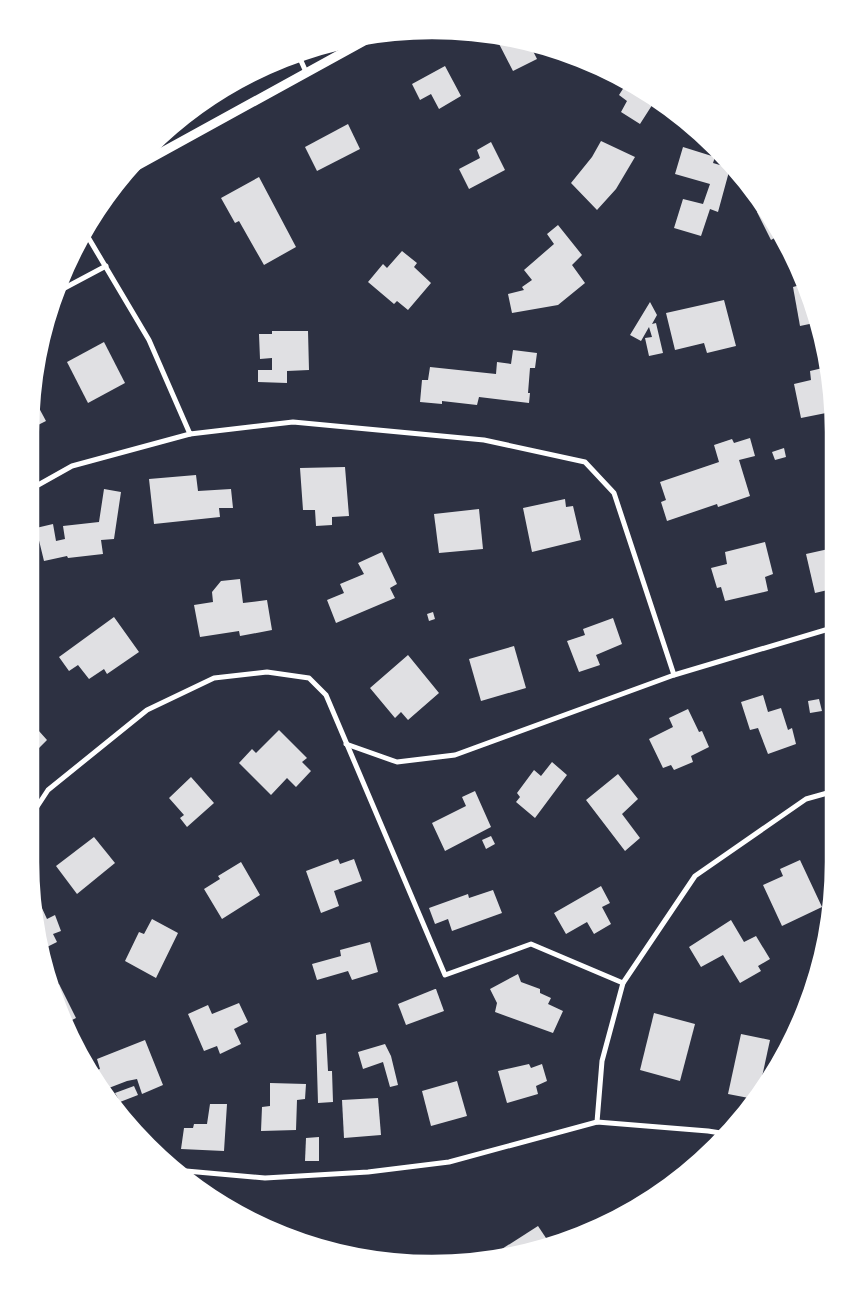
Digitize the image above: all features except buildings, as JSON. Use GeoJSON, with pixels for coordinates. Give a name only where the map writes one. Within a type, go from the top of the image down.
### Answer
{"type":"FeatureCollection","features":[{"type":"Feature","properties":{"kind":"street"},"geometry":{"type":"LineString","coordinates":[[145,161],[355,45]]}},
{"type":"Feature","properties":{"kind":"street"},"geometry":{"type":"LineString","coordinates":[[301,60],[306,72]]}},
{"type":"Feature","properties":{"kind":"street"},"geometry":{"type":"LineString","coordinates":[[88,237],[149,340],[190,434]]}},
{"type":"Feature","properties":{"kind":"street"},"geometry":{"type":"LineString","coordinates":[[64,288],[106,266]]}},
{"type":"Feature","properties":{"kind":"street"},"geometry":{"type":"LineString","coordinates":[[38,486],[72,466],[190,434],[293,422],[484,440],[585,462],[614,492],[674,675]]}},
{"type":"Feature","properties":{"kind":"street"},"geometry":{"type":"LineString","coordinates":[[346,744],[397,762],[455,756],[674,675],[826,630]]}},
{"type":"Feature","properties":{"kind":"street"},"geometry":{"type":"LineString","coordinates":[[38,805],[48,790],[147,710],[214,678],[267,672],[309,678],[326,695],[445,975],[531,944],[623,983]]}},
{"type":"Feature","properties":{"kind":"street"},"geometry":{"type":"LineString","coordinates":[[597,1122],[602,1061],[623,983],[695,876],[806,799],[826,793]]}},
{"type":"Feature","properties":{"kind":"street"},"geometry":{"type":"LineString","coordinates":[[187,1171],[265,1178],[368,1172],[449,1162],[597,1122],[718,1133]]}}]}
